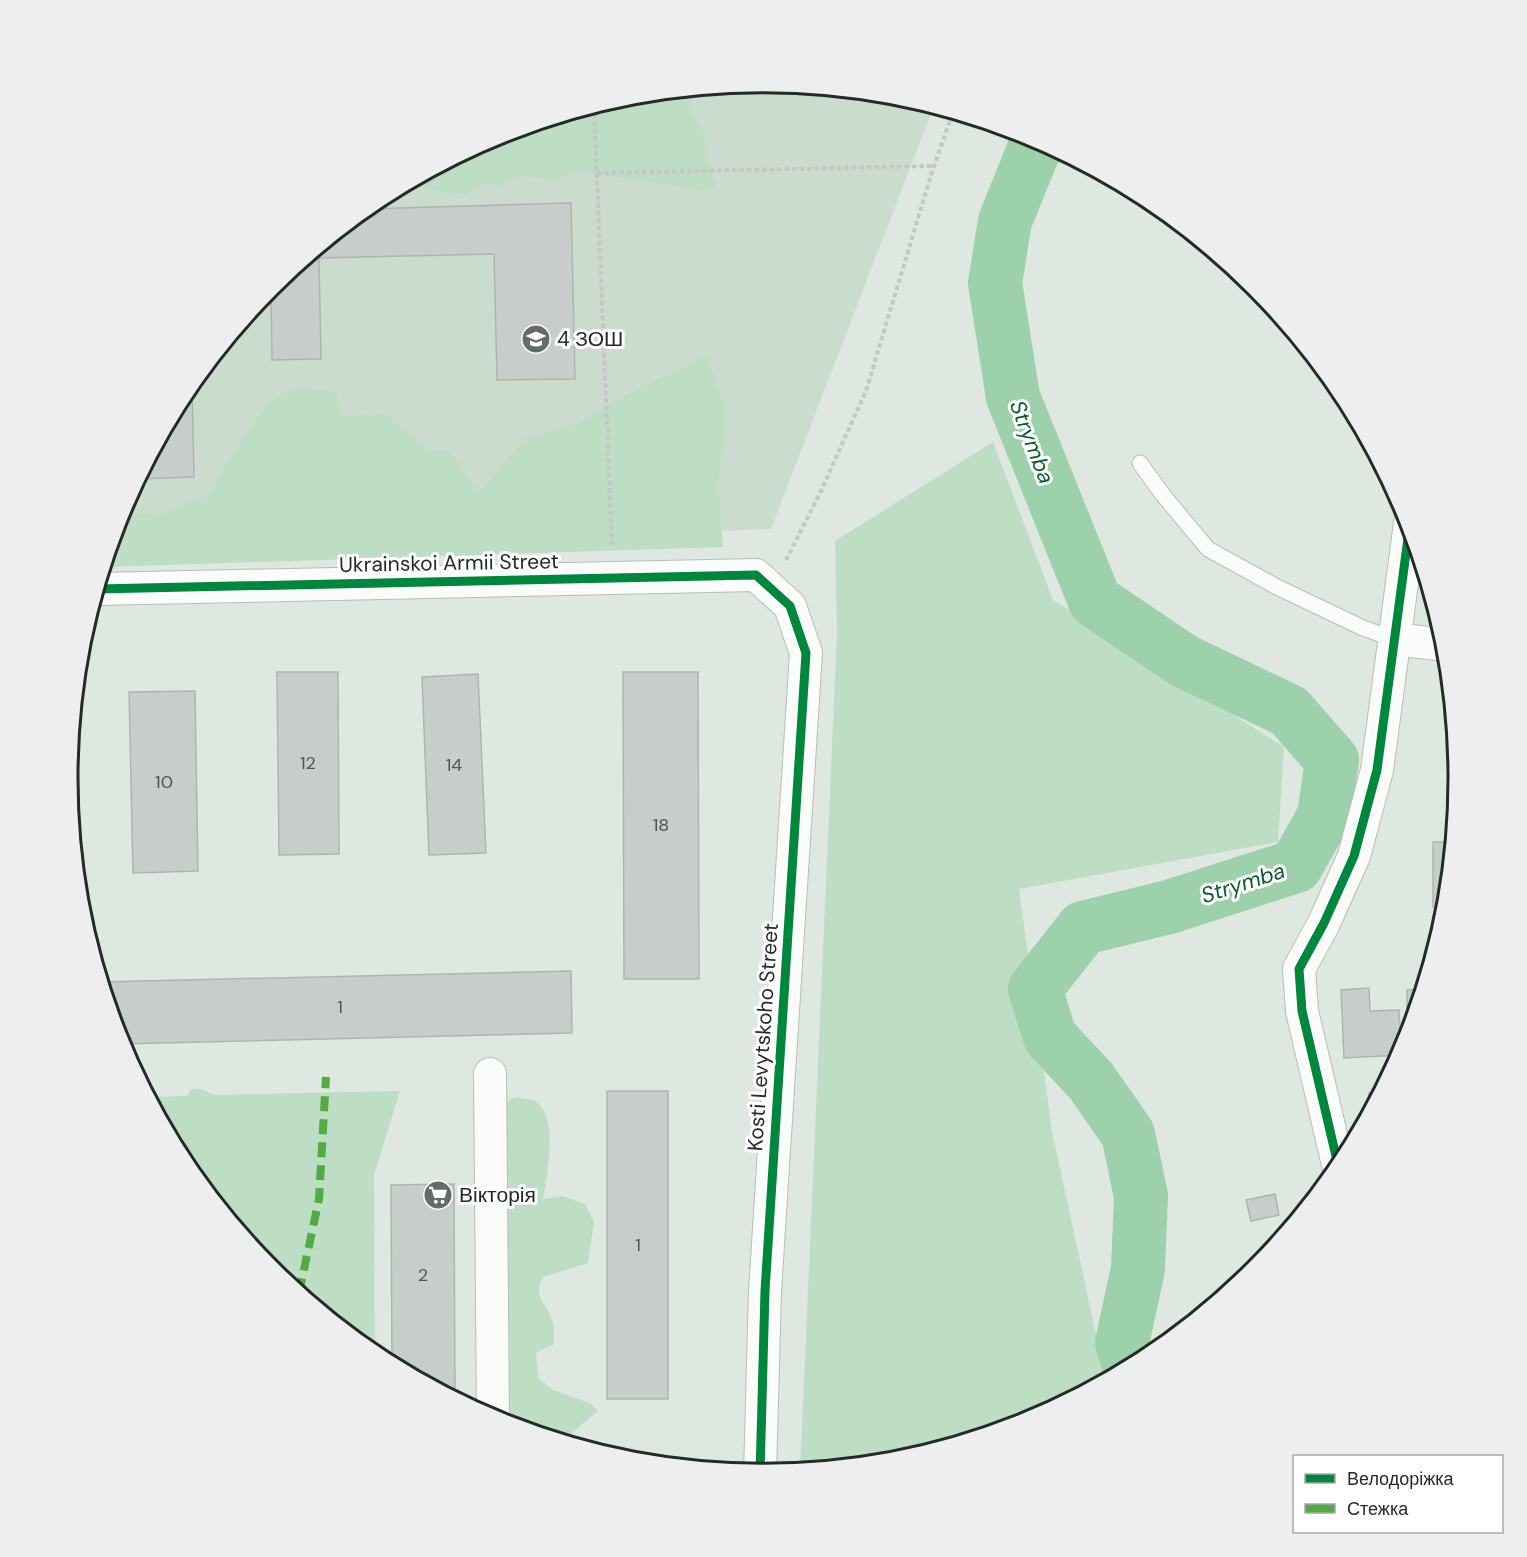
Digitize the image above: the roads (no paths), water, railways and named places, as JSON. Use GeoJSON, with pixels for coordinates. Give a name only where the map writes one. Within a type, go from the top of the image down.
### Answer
{"type":"FeatureCollection","features":[{"type":"Feature","properties":{"kind":"street"},"geometry":{"type":"LineString","coordinates":[[1336,1155],[1302,1011],[1299,969],[1324,923],[1354,856],[1377,770],[1407,543]]}},
{"type":"Feature","properties":{"kind":"street","name":"Ukrainskoi Armii Street"},"geometry":{"type":"LineString","coordinates":[[105,589],[756,575],[781,597]]}},
{"type":"Feature","properties":{"kind":"street","name":"Kosti Levytskoho Street"},"geometry":{"type":"LineString","coordinates":[[760,1464],[765,1291],[806,653],[781,597]]}},
{"type":"Feature","properties":{"kind":"street"},"geometry":{"type":"LineString","coordinates":[[1394,639],[1436,644]]}},
{"type":"Feature","properties":{"kind":"street"},"geometry":{"type":"LineString","coordinates":[[490,1074],[493,1408]]}},
{"type":"Feature","properties":{"kind":"lane"},"geometry":{"type":"LineString","coordinates":[[1140,464],[1208,549],[1277,587],[1352,623],[1394,639]]}},
{"type":"Feature","properties":{"kind":"waterway","name":"Strymba"},"geometry":{"type":"LineString","coordinates":[[1034,149],[1005,221],[995,283],[1013,397],[1095,601],[1184,661],[1289,711],[1332,760],[1324,816],[1296,866],[1169,907],[1083,928],[1035,989],[1050,1037],[1091,1081],[1128,1134],[1141,1196],[1138,1269],[1122,1343],[1127,1359]]}},
{"type":"Feature","properties":{"kind":"place","name":"4 ЗОШ"},"geometry":{"type":"Point","coordinates":[536,339]}},
{"type":"Feature","properties":{"kind":"place","name":"Вікторія"},"geometry":{"type":"Point","coordinates":[438,1195]}}]}
